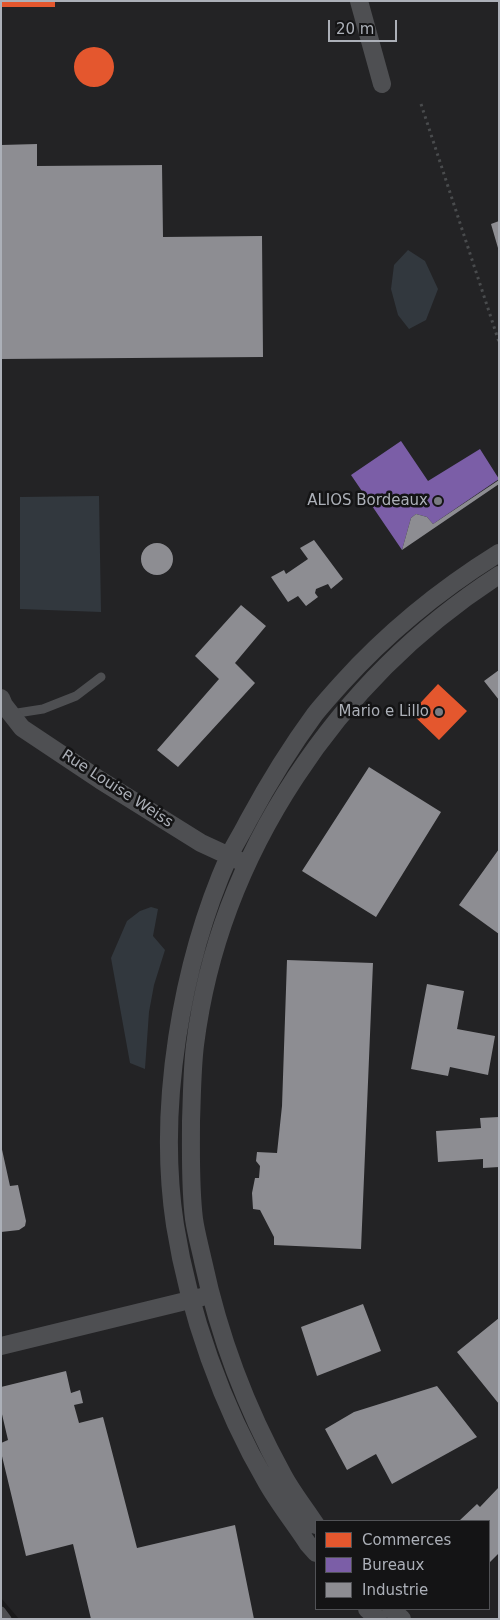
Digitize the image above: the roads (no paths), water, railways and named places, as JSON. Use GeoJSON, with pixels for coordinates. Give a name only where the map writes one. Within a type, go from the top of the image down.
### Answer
{"type":"FeatureCollection","features":[{"type":"Feature","properties":{"kind":"street"},"geometry":{"type":"LineString","coordinates":[[359,1],[382,84]]}},
{"type":"Feature","properties":{"kind":"street"},"geometry":{"type":"LineString","coordinates":[[315,1552],[268,1484],[240,1433],[216,1376],[191,1299],[175,1225],[170,1160],[171,1096],[175,1044],[203,925],[230,856],[271,779],[322,705],[356,668],[395,631],[459,579],[499,553]]}},
{"type":"Feature","properties":{"kind":"street"},"geometry":{"type":"LineString","coordinates":[[315,1523],[284,1477],[258,1425],[232,1363],[210,1295],[194,1220],[190,1161],[195,1045],[207,984],[221,932],[247,864],[286,791],[330,727],[358,695],[409,644],[468,595],[499,575]]}},
{"type":"Feature","properties":{"kind":"street","name":"Rue Louise Weiss"},"geometry":{"type":"LineString","coordinates":[[1,698],[4,706],[22,728],[100,780],[201,843],[247,864]]}},
{"type":"Feature","properties":{"kind":"street"},"geometry":{"type":"LineString","coordinates":[[1,1346],[210,1295]]}},
{"type":"Feature","properties":{"kind":"street"},"geometry":{"type":"LineString","coordinates":[[368,1610],[378,1619]]}},
{"type":"Feature","properties":{"kind":"street"},"geometry":{"type":"LineString","coordinates":[[392,1610],[402,1619]]}},
{"type":"Feature","properties":{"kind":"lane"},"geometry":{"type":"LineString","coordinates":[[11,714],[43,709],[76,696],[100,676]]}},
{"type":"Feature","properties":{"kind":"lane"},"geometry":{"type":"LineString","coordinates":[[1,1611],[7,1619]]}},
{"type":"Feature","properties":{"kind":"place","name":"ALIOS Bordeaux"},"geometry":{"type":"Point","coordinates":[438,501]}},
{"type":"Feature","properties":{"kind":"place","name":"Mario e Lillo"},"geometry":{"type":"Point","coordinates":[439,712]}}]}
